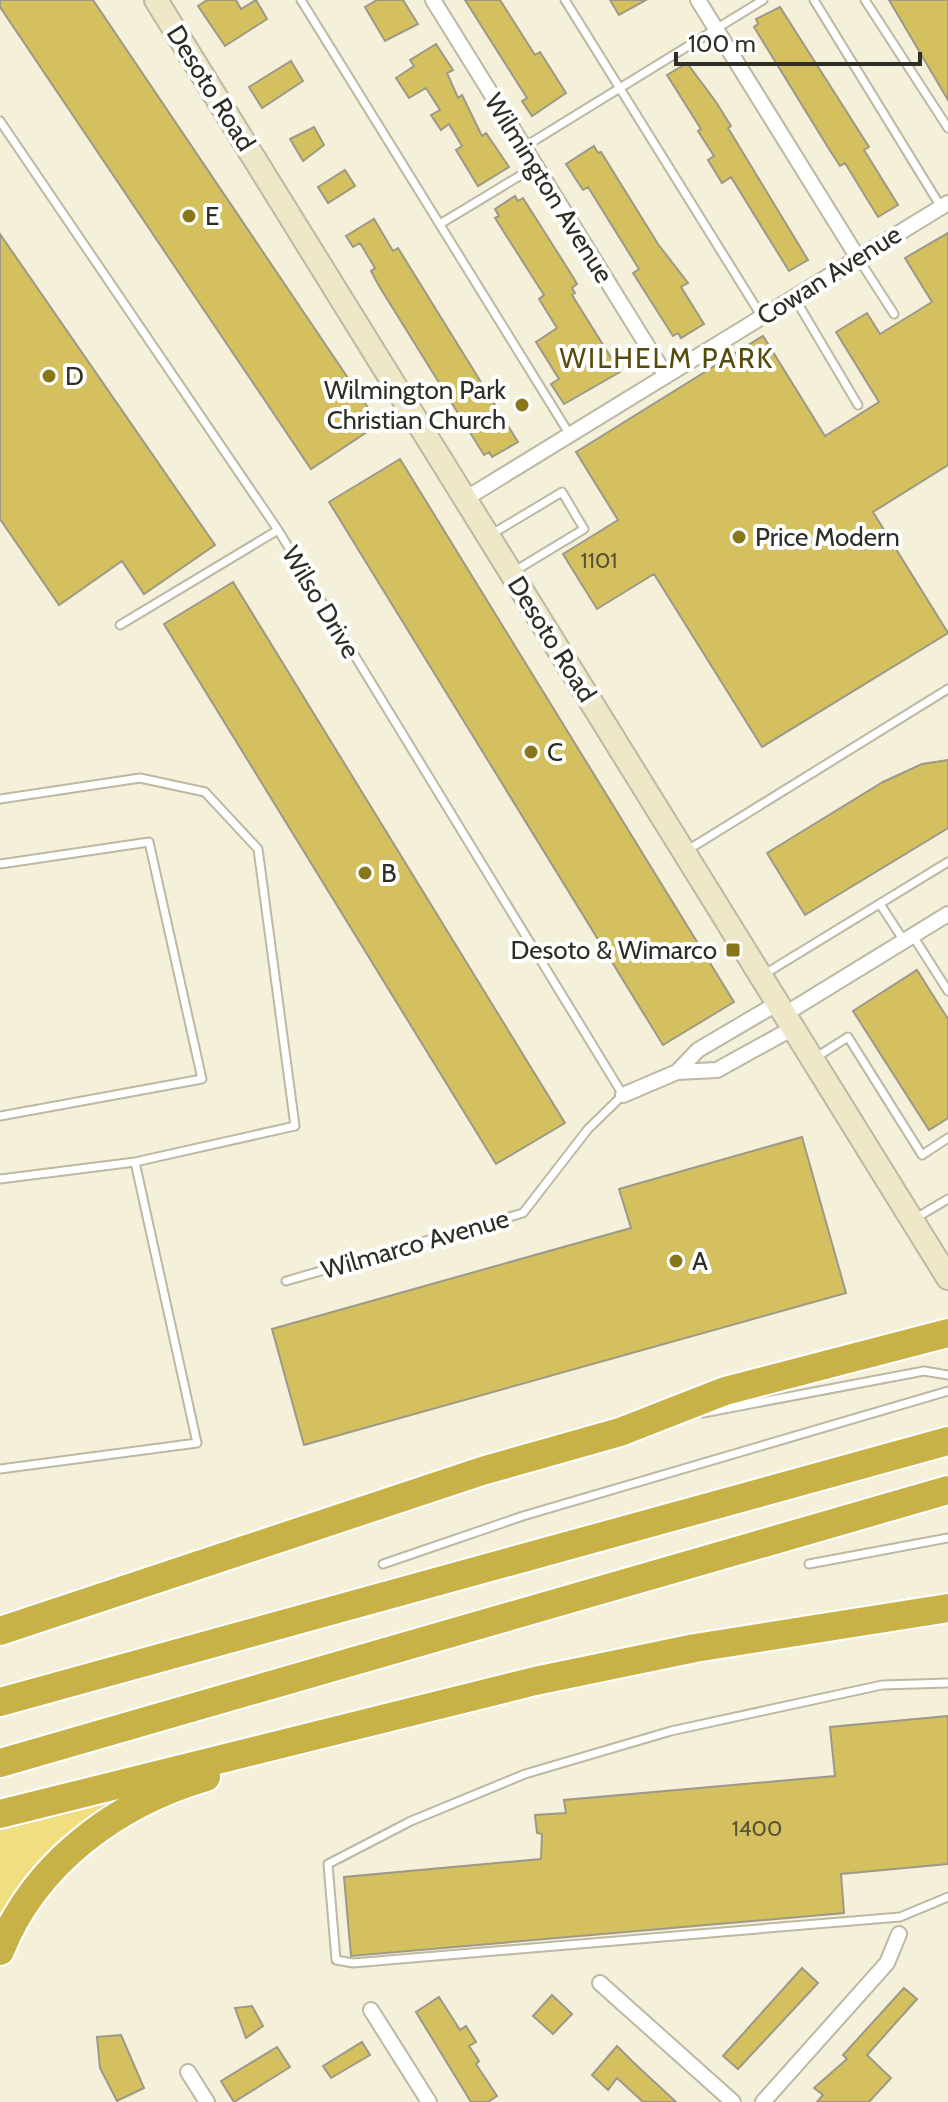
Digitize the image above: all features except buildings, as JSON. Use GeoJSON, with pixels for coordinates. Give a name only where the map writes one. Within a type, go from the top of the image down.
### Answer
{"type":"FeatureCollection","features":[{"type":"Feature","properties":{"kind":"highway"},"geometry":{"type":"LineString","coordinates":[[0,1631],[482,1471],[620,1432],[725,1391],[942,1334]]}},
{"type":"Feature","properties":{"kind":"highway"},"geometry":{"type":"LineString","coordinates":[[0,1702],[948,1441]]}},
{"type":"Feature","properties":{"kind":"highway"},"geometry":{"type":"LineString","coordinates":[[0,1763],[948,1490]]}},
{"type":"Feature","properties":{"kind":"highway"},"geometry":{"type":"LineString","coordinates":[[0,1624],[82,1603]]}},
{"type":"Feature","properties":{"kind":"highway"},"geometry":{"type":"LineString","coordinates":[[0,1814],[535,1681],[695,1648],[948,1608]]}},
{"type":"Feature","properties":{"kind":"highway"},"geometry":{"type":"LineString","coordinates":[[0,1951],[25,1906],[52,1869],[90,1834],[133,1804],[189,1782],[535,1681]]}},
{"type":"Feature","properties":{"kind":"street","name":"Desoto Road"},"geometry":{"type":"LineString","coordinates":[[156,0],[948,1278]]}},
{"type":"Feature","properties":{"kind":"street","name":"Wilmington Avenue"},"geometry":{"type":"LineString","coordinates":[[433,0],[666,376]]}},
{"type":"Feature","properties":{"kind":"street"},"geometry":{"type":"LineString","coordinates":[[698,0],[858,258]]}},
{"type":"Feature","properties":{"kind":"street","name":"Cowan Avenue"},"geometry":{"type":"LineString","coordinates":[[465,499],[945,205]]}},
{"type":"Feature","properties":{"kind":"street","name":"Wilmarco Avenue"},"geometry":{"type":"LineString","coordinates":[[623,1095],[677,1072],[717,1070],[785,1015],[948,914]]}},
{"type":"Feature","properties":{"kind":"street","name":"Wilmarco Avenue"},"geometry":{"type":"LineString","coordinates":[[677,1072],[698,1050],[785,1015]]}},
{"type":"Feature","properties":{"kind":"street"},"geometry":{"type":"LineString","coordinates":[[763,2102],[887,1963],[899,1934]]}},
{"type":"Feature","properties":{"kind":"street"},"geometry":{"type":"LineString","coordinates":[[600,1983],[733,2102]]}},
{"type":"Feature","properties":{"kind":"street"},"geometry":{"type":"LineString","coordinates":[[371,2010],[429,2102]]}},
{"type":"Feature","properties":{"kind":"street"},"geometry":{"type":"LineString","coordinates":[[188,2072],[207,2102]]}},
{"type":"Feature","properties":{"kind":"lane"},"geometry":{"type":"LineString","coordinates":[[301,0],[570,435]]}},
{"type":"Feature","properties":{"kind":"lane"},"geometry":{"type":"LineString","coordinates":[[565,0],[762,317]]}},
{"type":"Feature","properties":{"kind":"lane"},"geometry":{"type":"LineString","coordinates":[[524,147],[763,0]]}},
{"type":"Feature","properties":{"kind":"lane"},"geometry":{"type":"LineString","coordinates":[[814,0],[945,205]]}},
{"type":"Feature","properties":{"kind":"lane"},"geometry":{"type":"LineString","coordinates":[[865,0],[948,128]]}},
{"type":"Feature","properties":{"kind":"lane","name":"Wilso Drive"},"geometry":{"type":"LineString","coordinates":[[0,121],[278,530],[623,1095]]}},
{"type":"Feature","properties":{"kind":"lane"},"geometry":{"type":"LineString","coordinates":[[440,224],[536,166]]}},
{"type":"Feature","properties":{"kind":"lane"},"geometry":{"type":"LineString","coordinates":[[858,258],[894,314]]}},
{"type":"Feature","properties":{"kind":"lane"},"geometry":{"type":"LineString","coordinates":[[794,297],[858,405]]}},
{"type":"Feature","properties":{"kind":"lane"},"geometry":{"type":"LineString","coordinates":[[488,536],[562,492],[584,529],[511,573]]}},
{"type":"Feature","properties":{"kind":"lane"},"geometry":{"type":"LineString","coordinates":[[120,625],[278,530]]}},
{"type":"Feature","properties":{"kind":"lane"},"geometry":{"type":"LineString","coordinates":[[684,852],[948,689]]}},
{"type":"Feature","properties":{"kind":"lane"},"geometry":{"type":"LineString","coordinates":[[0,799],[140,778],[205,792],[258,849],[295,1126],[135,1162],[0,1179]]}},
{"type":"Feature","properties":{"kind":"lane"},"geometry":{"type":"LineString","coordinates":[[0,864],[149,842],[202,1079],[0,1116]]}},
{"type":"Feature","properties":{"kind":"lane"},"geometry":{"type":"LineString","coordinates":[[761,976],[948,862]]}},
{"type":"Feature","properties":{"kind":"lane"},"geometry":{"type":"LineString","coordinates":[[880,904],[948,991]]}},
{"type":"Feature","properties":{"kind":"lane"},"geometry":{"type":"LineString","coordinates":[[813,1059],[848,1037],[922,1155],[948,1138]]}},
{"type":"Feature","properties":{"kind":"lane","name":"Wilmarco Avenue"},"geometry":{"type":"LineString","coordinates":[[286,1281],[523,1213],[588,1129],[623,1095]]}},
{"type":"Feature","properties":{"kind":"lane"},"geometry":{"type":"LineString","coordinates":[[0,1469],[197,1443],[135,1162]]}},
{"type":"Feature","properties":{"kind":"lane"},"geometry":{"type":"LineString","coordinates":[[912,1220],[948,1199]]}},
{"type":"Feature","properties":{"kind":"lane"},"geometry":{"type":"LineString","coordinates":[[620,1432],[783,1396],[924,1371],[948,1375]]}},
{"type":"Feature","properties":{"kind":"lane"},"geometry":{"type":"LineString","coordinates":[[383,1564],[523,1516],[948,1391]]}},
{"type":"Feature","properties":{"kind":"lane"},"geometry":{"type":"LineString","coordinates":[[809,1564],[948,1538]]}},
{"type":"Feature","properties":{"kind":"lane"},"geometry":{"type":"LineString","coordinates":[[948,1683],[882,1685],[656,1736],[525,1774],[411,1821],[328,1864],[336,1960],[353,1963],[900,1917],[948,1897]]}},
{"type":"Feature","properties":{"kind":"lane"},"geometry":{"type":"LineString","coordinates":[[899,1934],[900,1917]]}},
{"type":"Feature","properties":{"kind":"shaded area"},"geometry":{"type":"Polygon","coordinates":[[[117,1797],[64,1840],[0,1930],[0,1827],[117,1797]]]}},
{"type":"Feature","properties":{"kind":"place","name":"E"},"geometry":{"type":"Point","coordinates":[189,216]}},
{"type":"Feature","properties":{"kind":"place","name":"D"},"geometry":{"type":"Point","coordinates":[49,376]}},
{"type":"Feature","properties":{"kind":"place","name":"Wilmington Park Christian Church"},"geometry":{"type":"Point","coordinates":[522,405]}},
{"type":"Feature","properties":{"kind":"place","name":"Price Modern"},"geometry":{"type":"Point","coordinates":[739,537]}},
{"type":"Feature","properties":{"kind":"place","name":"C"},"geometry":{"type":"Point","coordinates":[531,752]}},
{"type":"Feature","properties":{"kind":"place","name":"B"},"geometry":{"type":"Point","coordinates":[365,873]}},
{"type":"Feature","properties":{"kind":"place","name":"Desoto & Wimarco"},"geometry":{"type":"Point","coordinates":[733,950]}},
{"type":"Feature","properties":{"kind":"place","name":"A"},"geometry":{"type":"Point","coordinates":[676,1261]}},
{"type":"Feature","properties":{"kind":"district","name":"WILHELM PARK"},"geometry":{"type":"Point","coordinates":[667,358]}}]}
